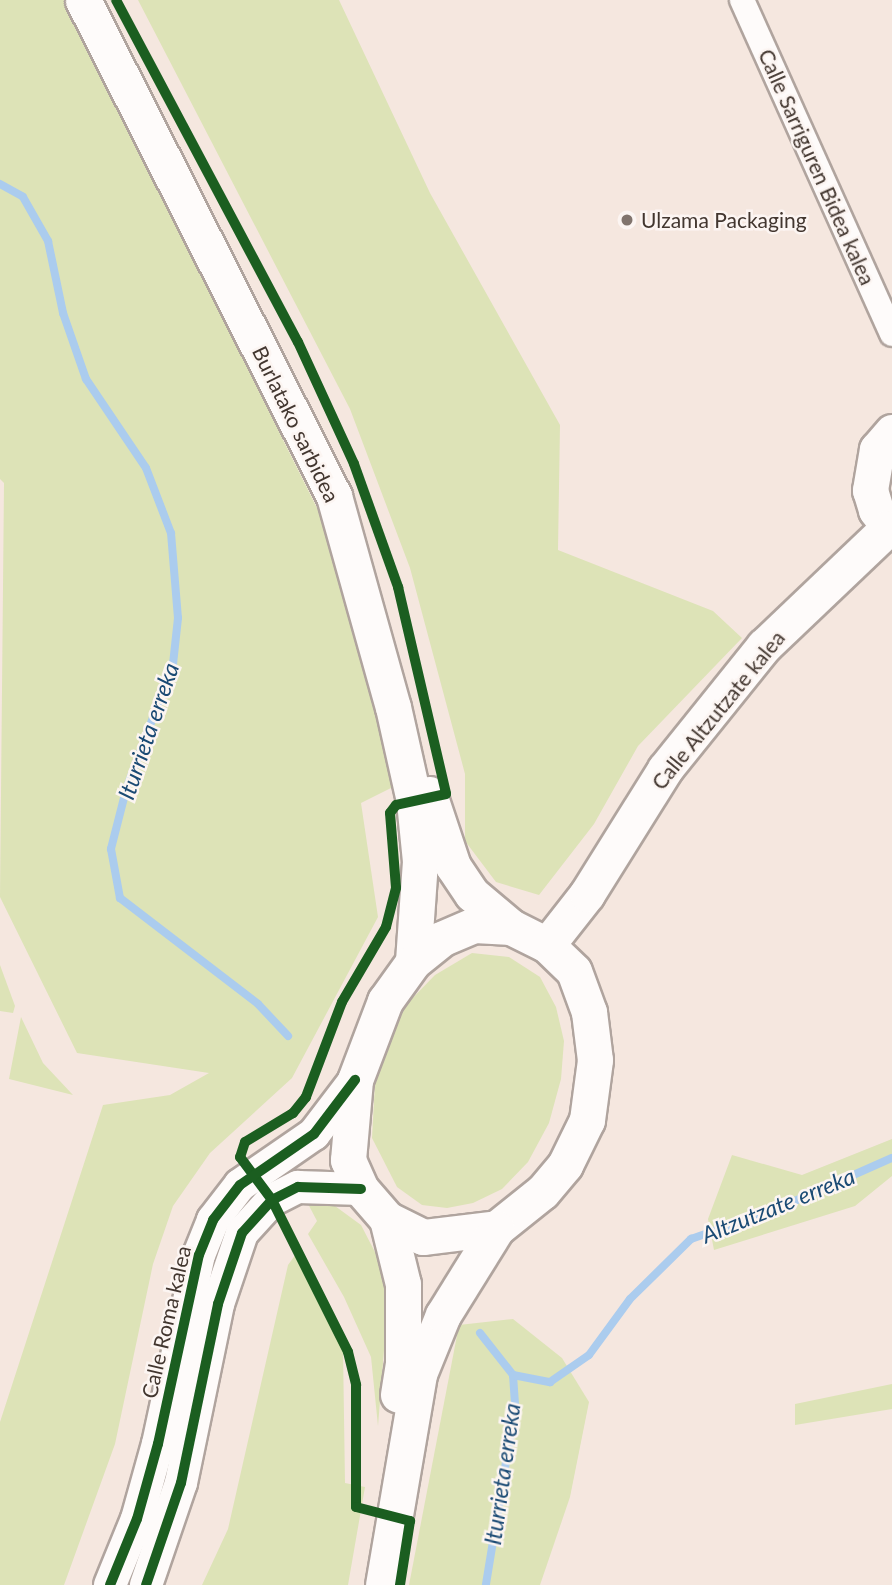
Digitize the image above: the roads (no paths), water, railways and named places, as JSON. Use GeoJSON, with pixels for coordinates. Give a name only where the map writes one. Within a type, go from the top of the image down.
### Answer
{"type":"FeatureCollection","features":[{"type":"Feature","properties":{"kind":"main road","name":"Burlatako sarbidea"},"geometry":{"type":"LineString","coordinates":[[83,0],[334,496],[393,707],[414,801],[421,862],[413,962]]}},
{"type":"Feature","properties":{"kind":"main road","name":"Burlatako sarbidea"},"geometry":{"type":"LineString","coordinates":[[104,0],[315,418],[348,496],[395,653],[432,811],[453,866],[472,894],[511,927]]}},
{"type":"Feature","properties":{"kind":"main road"},"geometry":{"type":"LineString","coordinates":[[890,529],[870,490],[870,469],[877,449],[892,432]]}},
{"type":"Feature","properties":{"kind":"main road","name":"Calle Altzutzate kalea"},"geometry":{"type":"LineString","coordinates":[[547,946],[587,894],[665,769],[764,646],[890,529]]}},
{"type":"Feature","properties":{"kind":"main road"},"geometry":{"type":"LineString","coordinates":[[383,1585],[419,1374],[443,1315],[497,1228],[542,1192],[565,1165],[587,1119],[595,1060],[589,1012],[574,971],[547,946],[511,927],[474,925],[442,939],[413,962],[385,1001],[355,1080],[348,1160],[361,1189],[387,1219],[423,1237],[497,1228]]}},
{"type":"Feature","properties":{"kind":"main road"},"geometry":{"type":"LineString","coordinates":[[366,1585],[403,1363],[403,1284],[387,1219]]}},
{"type":"Feature","properties":{"kind":"street","name":"Calle Sarriguren Bidea kalea"},"geometry":{"type":"LineString","coordinates":[[742,0],[892,334]]}},
{"type":"Feature","properties":{"kind":"street","name":"Calle Roma kalea"},"geometry":{"type":"LineString","coordinates":[[110,1585],[137,1519],[158,1444],[199,1255],[213,1220],[240,1185],[314,1134],[355,1080]]}},
{"type":"Feature","properties":{"kind":"street"},"geometry":{"type":"LineString","coordinates":[[146,1585],[181,1483],[218,1304],[242,1233],[272,1200],[298,1187],[361,1189]]}},
{"type":"Feature","properties":{"kind":"waterway","name":"Iturrieta erreka"},"geometry":{"type":"LineString","coordinates":[[0,184],[23,197],[48,241],[63,313],[86,379],[146,468],[171,533],[178,618],[173,664],[126,790],[111,849],[120,898],[258,1004],[288,1036]]}},
{"type":"Feature","properties":{"kind":"waterway","name":"Altzutzate erreka"},"geometry":{"type":"LineString","coordinates":[[513,1375],[550,1382],[589,1355],[630,1299],[691,1239],[779,1208],[892,1158]]}},
{"type":"Feature","properties":{"kind":"waterway","name":"Iturrieta erreka"},"geometry":{"type":"LineString","coordinates":[[480,1333],[513,1375],[515,1407],[486,1585]]}},
{"type":"Feature","properties":{"kind":"place","name":"Ulzama Packaging"},"geometry":{"type":"Point","coordinates":[627,220]}}]}
